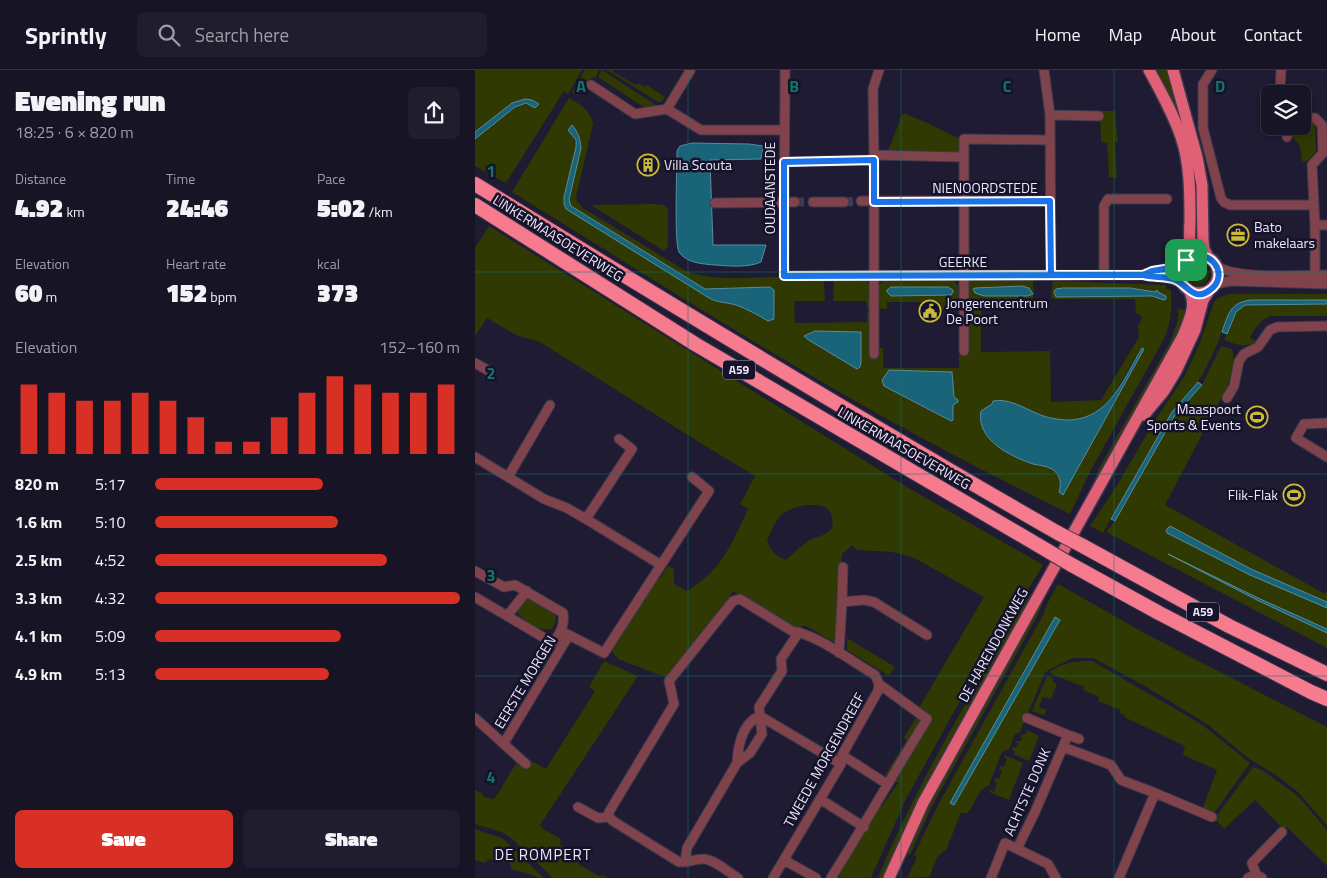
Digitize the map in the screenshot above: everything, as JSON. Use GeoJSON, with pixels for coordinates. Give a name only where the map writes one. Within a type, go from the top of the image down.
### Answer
{"type":"FeatureCollection","features":[{"type":"Feature","properties":{"kind":"highway","name":"LINKERMAASOEVERWEG"},"geometry":{"type":"LineString","coordinates":[[475,184],[709,328],[893,438],[1221,622],[1327,674]]}},
{"type":"Feature","properties":{"kind":"highway","name":"LINKERMAASOEVERWEG"},"geometry":{"type":"LineString","coordinates":[[475,205],[695,344],[1070,564],[1159,613],[1327,699]]}},
{"type":"Feature","properties":{"kind":"highway","name":"A59"},"geometry":{"type":"LineString","coordinates":[[1311,692],[1327,704]]}},
{"type":"Feature","properties":{"kind":"main road"},"geometry":{"type":"LineString","coordinates":[[1149,70],[1175,119],[1186,158],[1190,207],[1189,250],[1180,272],[1186,288],[1198,294],[1212,288],[1218,275],[1204,249],[1202,184],[1195,150],[1173,70]]}},
{"type":"Feature","properties":{"kind":"main road"},"geometry":{"type":"LineString","coordinates":[[1185,261],[1197,255],[1212,261]]}},
{"type":"Feature","properties":{"kind":"main road","name":"DE HARENDONKWEG"},"geometry":{"type":"LineString","coordinates":[[889,878],[923,802],[1183,336],[1193,308],[1193,300],[1186,288]]}},
{"type":"Feature","properties":{"kind":"main road","name":"DE HARENDONKWEG"},"geometry":{"type":"LineString","coordinates":[[1132,430],[1164,391],[1176,372],[1195,330],[1203,300],[1212,288]]}},
{"type":"Feature","properties":{"kind":"street"},"geometry":{"type":"LineString","coordinates":[[667,109],[690,70]]}},
{"type":"Feature","properties":{"kind":"street","name":"OUDAANSTEDE"},"geometry":{"type":"LineString","coordinates":[[784,276],[785,70]]}},
{"type":"Feature","properties":{"kind":"street"},"geometry":{"type":"LineString","coordinates":[[874,354],[873,89],[879,70]]}},
{"type":"Feature","properties":{"kind":"street"},"geometry":{"type":"LineString","coordinates":[[1044,70],[1050,115],[1051,275]]}},
{"type":"Feature","properties":{"kind":"street"},"geometry":{"type":"LineString","coordinates":[[1212,70],[1203,84],[1203,128],[1221,198],[1224,202],[1230,205],[1314,205]]}},
{"type":"Feature","properties":{"kind":"street"},"geometry":{"type":"LineString","coordinates":[[1280,85],[1281,70]]}},
{"type":"Feature","properties":{"kind":"street"},"geometry":{"type":"LineString","coordinates":[[591,85],[635,114],[667,109],[701,130],[784,130]]}},
{"type":"Feature","properties":{"kind":"street"},"geometry":{"type":"LineString","coordinates":[[1050,115],[1099,116]]}},
{"type":"Feature","properties":{"kind":"street"},"geometry":{"type":"LineString","coordinates":[[1311,118],[1315,118],[1322,125],[1325,155],[1312,165],[1315,280]]}},
{"type":"Feature","properties":{"kind":"street"},"geometry":{"type":"LineString","coordinates":[[964,351],[964,139],[1050,140]]}},
{"type":"Feature","properties":{"kind":"street"},"geometry":{"type":"LineString","coordinates":[[784,162],[963,156]]}},
{"type":"Feature","properties":{"kind":"street"},"geometry":{"type":"LineString","coordinates":[[1104,275],[1104,206],[1108,199],[1167,199]]}},
{"type":"Feature","properties":{"kind":"street","name":"NIENOORDSTEDE"},"geometry":{"type":"LineString","coordinates":[[861,201],[1050,201]]}},
{"type":"Feature","properties":{"kind":"street"},"geometry":{"type":"LineString","coordinates":[[715,202],[795,202]]}},
{"type":"Feature","properties":{"kind":"street"},"geometry":{"type":"LineString","coordinates":[[813,202],[844,202]]}},
{"type":"Feature","properties":{"kind":"street"},"geometry":{"type":"LineString","coordinates":[[1315,225],[1327,225]]}},
{"type":"Feature","properties":{"kind":"street","name":"GEERKE"},"geometry":{"type":"LineString","coordinates":[[1143,275],[1152,271],[1173,268],[1185,261]]}},
{"type":"Feature","properties":{"kind":"street"},"geometry":{"type":"LineString","coordinates":[[1212,261],[1224,270],[1315,280],[1327,284]]}},
{"type":"Feature","properties":{"kind":"street","name":"GEERKE"},"geometry":{"type":"LineString","coordinates":[[784,276],[1143,275],[1153,278],[1172,279],[1186,288]]}},
{"type":"Feature","properties":{"kind":"street"},"geometry":{"type":"LineString","coordinates":[[1212,288],[1230,281],[1315,280],[1327,275]]}},
{"type":"Feature","properties":{"kind":"street"},"geometry":{"type":"LineString","coordinates":[[1227,398],[1234,386],[1239,362],[1243,354],[1258,347],[1270,330],[1277,327],[1327,326]]}},
{"type":"Feature","properties":{"kind":"street"},"geometry":{"type":"LineString","coordinates":[[475,363],[491,372]]}},
{"type":"Feature","properties":{"kind":"street"},"geometry":{"type":"LineString","coordinates":[[508,477],[550,405]]}},
{"type":"Feature","properties":{"kind":"street"},"geometry":{"type":"LineString","coordinates":[[1327,422],[1304,424],[1296,438],[1327,457]]}},
{"type":"Feature","properties":{"kind":"street"},"geometry":{"type":"LineString","coordinates":[[586,519],[633,449],[619,439]]}},
{"type":"Feature","properties":{"kind":"street"},"geometry":{"type":"LineString","coordinates":[[475,457],[544,499],[567,508],[586,519],[661,565]]}},
{"type":"Feature","properties":{"kind":"street"},"geometry":{"type":"LineString","coordinates":[[565,633],[604,653],[709,491],[692,477]]}},
{"type":"Feature","properties":{"kind":"street"},"geometry":{"type":"LineString","coordinates":[[839,653],[843,567]]}},
{"type":"Feature","properties":{"kind":"street"},"geometry":{"type":"LineString","coordinates":[[476,572],[504,587],[515,585],[563,613],[565,633]]}},
{"type":"Feature","properties":{"kind":"street"},"geometry":{"type":"LineString","coordinates":[[507,616],[527,592]]}},
{"type":"Feature","properties":{"kind":"street"},"geometry":{"type":"LineString","coordinates":[[475,597],[561,649]]}},
{"type":"Feature","properties":{"kind":"street","name":"TWEEDE MORGENDREEF"},"geometry":{"type":"LineString","coordinates":[[609,817],[609,812],[614,803],[674,704],[669,681],[733,600],[740,599],[792,631],[817,639],[875,675],[879,684],[878,691],[821,799],[773,878]]}},
{"type":"Feature","properties":{"kind":"street"},"geometry":{"type":"LineString","coordinates":[[842,602],[863,600],[875,602],[927,634]]}},
{"type":"Feature","properties":{"kind":"street"},"geometry":{"type":"LineString","coordinates":[[685,862],[687,848],[737,763],[750,753],[762,734],[759,707],[782,671],[781,659],[799,632]]}},
{"type":"Feature","properties":{"kind":"street"},"geometry":{"type":"LineString","coordinates":[[553,643],[565,633]]}},
{"type":"Feature","properties":{"kind":"street","name":"EERSTE MORGEN"},"geometry":{"type":"LineString","coordinates":[[504,743],[561,649],[565,633]]}},
{"type":"Feature","properties":{"kind":"street"},"geometry":{"type":"LineString","coordinates":[[831,878],[864,827],[887,784],[927,719],[879,684]]}},
{"type":"Feature","properties":{"kind":"street"},"geometry":{"type":"LineString","coordinates":[[737,763],[738,746],[746,727],[752,719],[760,716],[887,784]]}},
{"type":"Feature","properties":{"kind":"street","name":"EERSTE MORGEN"},"geometry":{"type":"LineString","coordinates":[[475,718],[526,764]]}},
{"type":"Feature","properties":{"kind":"street"},"geometry":{"type":"LineString","coordinates":[[1027,718],[1079,739]]}},
{"type":"Feature","properties":{"kind":"street","name":"ACHTSTE DONK"},"geometry":{"type":"LineString","coordinates":[[1017,849],[1068,735]]}},
{"type":"Feature","properties":{"kind":"street","name":"ACHTSTE DONK"},"geometry":{"type":"LineString","coordinates":[[1063,747],[1111,765],[1121,780],[1212,817]]}},
{"type":"Feature","properties":{"kind":"street"},"geometry":{"type":"LineString","coordinates":[[1119,878],[1155,793]]}},
{"type":"Feature","properties":{"kind":"street"},"geometry":{"type":"LineString","coordinates":[[821,799],[864,827]]}},
{"type":"Feature","properties":{"kind":"street"},"geometry":{"type":"LineString","coordinates":[[578,807],[598,818],[609,817],[679,862],[703,859],[738,878]]}},
{"type":"Feature","properties":{"kind":"street"},"geometry":{"type":"LineString","coordinates":[[1255,877],[1252,863],[1283,832]]}},
{"type":"Feature","properties":{"kind":"street","name":"ACHTSTE DONK"},"geometry":{"type":"LineString","coordinates":[[991,878],[1005,843],[1048,864],[1056,878]]}},
{"type":"Feature","properties":{"kind":"street"},"geometry":{"type":"LineString","coordinates":[[784,860],[816,878]]}},
{"type":"Feature","properties":{"kind":"green space"},"geometry":{"type":"Polygon","coordinates":[[[475,70],[582,70],[568,94],[564,91],[506,183],[475,166],[475,139],[515,107],[526,103],[538,103],[532,100],[519,100],[475,132],[475,70]]]}},
{"type":"Feature","properties":{"kind":"green space"},"geometry":{"type":"Polygon","coordinates":[[[585,70],[599,70],[596,77],[589,79],[585,84],[588,87],[586,90],[575,95],[572,92],[585,70]]]}},
{"type":"Feature","properties":{"kind":"green space"},"geometry":{"type":"Polygon","coordinates":[[[602,70],[659,107],[645,108],[598,77],[602,70]]]}},
{"type":"Feature","properties":{"kind":"green space"},"geometry":{"type":"Polygon","coordinates":[[[607,70],[611,70],[635,85],[638,83],[645,87],[647,85],[665,97],[662,102],[658,102],[607,70]]]}},
{"type":"Feature","properties":{"kind":"green space"},"geometry":{"type":"Polygon","coordinates":[[[1154,70],[1169,70],[1199,184],[1200,238],[1193,238],[1192,184],[1154,70]]]}},
{"type":"Feature","properties":{"kind":"green space"},"geometry":{"type":"Polygon","coordinates":[[[569,98],[587,111],[593,124],[576,197],[583,208],[686,271],[720,278],[780,277],[783,280],[824,281],[825,301],[794,301],[795,323],[867,322],[867,313],[870,313],[878,348],[883,348],[883,368],[959,368],[959,355],[967,354],[968,283],[970,281],[1033,280],[1034,297],[1031,300],[994,300],[993,303],[981,304],[981,352],[1050,351],[1051,402],[1101,400],[1139,337],[1138,326],[1143,317],[1136,313],[1135,299],[1053,299],[1051,297],[1053,281],[1166,285],[1166,288],[1171,290],[1170,321],[1164,339],[1092,468],[1070,514],[958,457],[848,397],[721,322],[512,192],[569,98]],[[573,135],[576,147],[564,204],[709,298],[740,307],[768,321],[775,319],[774,290],[770,287],[705,289],[571,206],[569,200],[581,148],[573,135]],[[1130,288],[1055,294],[1056,297],[1152,296],[1157,298],[1161,293],[1130,288]],[[861,332],[806,337],[857,369],[860,367],[861,332]],[[1141,348],[1113,396],[1096,413],[1077,419],[1051,419],[1008,401],[992,404],[982,427],[991,440],[1004,451],[1052,469],[1058,475],[1063,495],[1144,349],[1141,348]],[[889,370],[883,381],[884,386],[950,421],[954,418],[953,405],[956,399],[954,397],[952,372],[889,370]]]}},
{"type":"Feature","properties":{"kind":"green space"},"geometry":{"type":"Polygon","coordinates":[[[1100,111],[1115,111],[1118,142],[1115,142],[1117,178],[1109,177],[1107,143],[1101,142],[1100,111]]]}},
{"type":"Feature","properties":{"kind":"green space"},"geometry":{"type":"Polygon","coordinates":[[[903,113],[960,139],[959,152],[887,153],[903,113]]]}},
{"type":"Feature","properties":{"kind":"green space"},"geometry":{"type":"Polygon","coordinates":[[[1311,124],[1315,124],[1316,152],[1306,162],[1302,161],[1300,146],[1291,136],[1311,135],[1311,124]]]}},
{"type":"Feature","properties":{"kind":"green space"},"geometry":{"type":"Polygon","coordinates":[[[591,205],[664,205],[668,209],[668,246],[664,251],[591,205]]]}},
{"type":"Feature","properties":{"kind":"green space"},"geometry":{"type":"Polygon","coordinates":[[[489,226],[905,486],[1043,565],[956,708],[905,801],[871,878],[841,878],[835,874],[875,802],[882,806],[898,783],[885,775],[907,740],[904,737],[921,710],[920,706],[984,597],[916,559],[892,552],[856,550],[853,545],[842,554],[839,645],[806,626],[793,626],[733,591],[720,611],[669,677],[618,659],[611,650],[656,579],[661,577],[668,566],[674,569],[674,584],[687,591],[709,574],[724,556],[748,509],[740,504],[755,476],[540,342],[516,335],[487,318],[475,336],[475,248],[489,226]],[[804,505],[784,513],[773,526],[767,541],[774,553],[786,560],[804,544],[826,534],[832,528],[833,524],[830,513],[825,507],[804,505]]]}},
{"type":"Feature","properties":{"kind":"green space"},"geometry":{"type":"Polygon","coordinates":[[[1198,263],[1206,266],[1209,274],[1206,282],[1198,285],[1190,282],[1187,274],[1190,266],[1198,263]]]}},
{"type":"Feature","properties":{"kind":"green space"},"geometry":{"type":"Polygon","coordinates":[[[834,280],[867,281],[869,286],[869,309],[867,309],[866,301],[833,301],[834,280]]]}},
{"type":"Feature","properties":{"kind":"green space"},"geometry":{"type":"Polygon","coordinates":[[[885,280],[953,280],[958,286],[959,308],[940,309],[940,302],[887,302],[887,309],[878,309],[877,293],[882,282],[885,280]],[[891,287],[887,290],[889,294],[952,290],[948,287],[891,287]]]}},
{"type":"Feature","properties":{"kind":"green space"},"geometry":{"type":"Polygon","coordinates":[[[1229,294],[1327,294],[1327,300],[1251,300],[1243,301],[1231,309],[1205,370],[1198,382],[1172,412],[1103,533],[1090,526],[1116,487],[1155,420],[1184,377],[1199,345],[1214,302],[1218,298],[1229,294]]]}},
{"type":"Feature","properties":{"kind":"green space"},"geometry":{"type":"Polygon","coordinates":[[[1327,304],[1327,316],[1271,316],[1263,320],[1250,338],[1256,341],[1249,345],[1236,344],[1224,340],[1236,312],[1245,305],[1327,304]]]}},
{"type":"Feature","properties":{"kind":"green space"},"geometry":{"type":"Polygon","coordinates":[[[1178,309],[1188,310],[1184,323],[1088,495],[1098,470],[1170,342],[1178,320],[1178,309]]]}},
{"type":"Feature","properties":{"kind":"green space"},"geometry":{"type":"Polygon","coordinates":[[[1221,346],[1232,349],[1233,353],[1233,367],[1228,385],[1165,505],[1325,594],[1327,590],[1327,602],[1251,569],[1170,526],[1166,530],[1167,533],[1250,574],[1327,608],[1327,629],[1176,558],[1257,600],[1327,633],[1327,648],[1106,532],[1115,521],[1175,414],[1202,385],[1221,346]]]}},
{"type":"Feature","properties":{"kind":"green space"},"geometry":{"type":"Polygon","coordinates":[[[1058,584],[1146,634],[1327,727],[1327,826],[1298,792],[1276,775],[1248,758],[1207,724],[1145,686],[1093,658],[1073,658],[1045,673],[1020,732],[1015,734],[1009,749],[1002,752],[989,785],[981,790],[967,813],[961,813],[946,850],[937,858],[930,877],[907,878],[917,857],[914,855],[938,805],[1043,615],[1058,584]]]}},
{"type":"Feature","properties":{"kind":"green space"},"geometry":{"type":"Polygon","coordinates":[[[1034,590],[916,804],[883,878],[878,878],[910,807],[933,762],[1016,615],[1034,590]]]}},
{"type":"Feature","properties":{"kind":"green space"},"geometry":{"type":"Polygon","coordinates":[[[1047,593],[1037,617],[931,808],[910,855],[905,853],[956,754],[1047,593]]]}},
{"type":"Feature","properties":{"kind":"green space"},"geometry":{"type":"Polygon","coordinates":[[[528,595],[555,614],[556,620],[552,629],[543,629],[533,625],[523,619],[517,612],[528,595]]]}},
{"type":"Feature","properties":{"kind":"green space"},"geometry":{"type":"Polygon","coordinates":[[[847,638],[895,667],[889,676],[847,650],[847,638]]]}},
{"type":"Feature","properties":{"kind":"green space"},"geometry":{"type":"Polygon","coordinates":[[[604,661],[638,676],[540,825],[543,829],[561,839],[560,845],[580,858],[578,864],[599,876],[603,875],[608,878],[553,878],[511,838],[502,832],[475,824],[475,790],[482,793],[484,797],[494,799],[518,760],[527,766],[530,760],[546,769],[595,691],[589,687],[604,661]]]}},
{"type":"Feature","properties":{"kind":"green space"},"geometry":{"type":"Polygon","coordinates":[[[1092,661],[1191,718],[1250,763],[1214,813],[1202,810],[1217,770],[1183,755],[1185,746],[1124,717],[1125,715],[1120,713],[1120,710],[1098,701],[1099,697],[1083,690],[1084,687],[1049,673],[1061,666],[1092,661]]]}},
{"type":"Feature","properties":{"kind":"green space"},"geometry":{"type":"Polygon","coordinates":[[[1047,676],[1054,679],[1053,682],[1057,684],[1051,699],[1043,697],[1039,707],[1047,710],[1044,715],[1032,711],[1047,676]]]}},
{"type":"Feature","properties":{"kind":"green space"},"geometry":{"type":"Polygon","coordinates":[[[1027,730],[1039,736],[1029,761],[1014,755],[1015,752],[1012,750],[1018,744],[1015,742],[1021,741],[1022,734],[1025,735],[1027,730]]]}},
{"type":"Feature","properties":{"kind":"green space"},"geometry":{"type":"Polygon","coordinates":[[[1004,755],[1023,763],[1009,800],[989,792],[990,790],[994,792],[997,783],[994,781],[995,778],[999,779],[1002,771],[999,769],[1000,766],[1004,767],[1007,758],[1004,755]]]}},
{"type":"Feature","properties":{"kind":"green space"},"geometry":{"type":"Polygon","coordinates":[[[1253,767],[1262,770],[1299,797],[1327,830],[1327,866],[1287,827],[1283,829],[1255,800],[1224,829],[1216,820],[1219,816],[1217,815],[1253,767]]]}},
{"type":"Feature","properties":{"kind":"green space"},"geometry":{"type":"Polygon","coordinates":[[[475,829],[502,838],[544,878],[538,878],[511,869],[511,864],[488,859],[485,863],[475,860],[475,829]]]}},
{"type":"Feature","properties":{"kind":"water"},"geometry":{"type":"Polygon","coordinates":[[[525,99],[539,104],[535,108],[526,103],[515,107],[475,139],[475,132],[512,103],[525,99]]]}},
{"type":"Feature","properties":{"kind":"water"},"geometry":{"type":"Polygon","coordinates":[[[572,125],[578,135],[581,148],[569,200],[571,206],[705,289],[770,287],[774,290],[774,319],[768,321],[740,307],[709,298],[566,209],[564,197],[576,147],[576,140],[568,130],[572,125]]]}},
{"type":"Feature","properties":{"kind":"water"},"geometry":{"type":"Polygon","coordinates":[[[692,143],[763,146],[761,159],[710,160],[713,245],[766,245],[761,262],[738,266],[705,264],[690,261],[679,252],[676,220],[677,151],[680,146],[692,143]]]}},
{"type":"Feature","properties":{"kind":"water"},"geometry":{"type":"Polygon","coordinates":[[[1022,286],[1029,288],[1033,294],[1028,296],[984,296],[975,293],[973,289],[975,288],[1022,286]]]}},
{"type":"Feature","properties":{"kind":"water"},"geometry":{"type":"Polygon","coordinates":[[[891,287],[948,287],[953,292],[951,295],[891,296],[887,290],[891,287]]]}},
{"type":"Feature","properties":{"kind":"water"},"geometry":{"type":"Polygon","coordinates":[[[1130,288],[1155,292],[1157,290],[1166,296],[1166,299],[1152,296],[1056,297],[1054,292],[1056,289],[1130,288]]]}},
{"type":"Feature","properties":{"kind":"water"},"geometry":{"type":"Polygon","coordinates":[[[1251,300],[1327,300],[1327,304],[1245,305],[1236,312],[1227,334],[1222,332],[1231,310],[1238,303],[1251,300]]]}},
{"type":"Feature","properties":{"kind":"water"},"geometry":{"type":"Polygon","coordinates":[[[815,331],[861,332],[860,367],[857,369],[804,336],[815,331]]]}},
{"type":"Feature","properties":{"kind":"water"},"geometry":{"type":"Polygon","coordinates":[[[1142,348],[1144,349],[1063,495],[1059,492],[1060,479],[1055,471],[1024,461],[1005,451],[989,438],[984,430],[981,421],[981,411],[992,404],[993,401],[999,400],[1061,420],[1084,418],[1096,412],[1106,404],[1122,383],[1142,348]]]}},
{"type":"Feature","properties":{"kind":"water"},"geometry":{"type":"Polygon","coordinates":[[[889,370],[952,372],[954,397],[958,400],[953,405],[953,420],[951,421],[884,386],[882,380],[889,370]]]}},
{"type":"Feature","properties":{"kind":"water"},"geometry":{"type":"Polygon","coordinates":[[[1198,382],[1202,385],[1175,415],[1115,521],[1111,519],[1172,412],[1198,382]]]}},
{"type":"Feature","properties":{"kind":"water"},"geometry":{"type":"Polygon","coordinates":[[[1170,526],[1251,569],[1327,602],[1327,608],[1250,575],[1167,533],[1166,530],[1170,526]]]}},
{"type":"Feature","properties":{"kind":"water"},"geometry":{"type":"Polygon","coordinates":[[[1168,554],[1327,629],[1327,633],[1257,600],[1168,554]]]}},
{"type":"Feature","properties":{"kind":"water"},"geometry":{"type":"Polygon","coordinates":[[[1055,617],[1060,620],[954,805],[950,803],[1055,617]]]}},
{"type":"Feature","properties":{"kind":"tunnel"},"geometry":{"type":"LineString","coordinates":[[844,202],[861,201]]}},
{"type":"Feature","properties":{"kind":"tunnel"},"geometry":{"type":"LineString","coordinates":[[795,202],[813,202]]}},
{"type":"Feature","properties":{"kind":"place","name":"Villa Scouta"},"geometry":{"type":"Point","coordinates":[648,165]}},
{"type":"Feature","properties":{"kind":"place","name":"Bato makelaars"},"geometry":{"type":"Point","coordinates":[1238,235]}},
{"type":"Feature","properties":{"kind":"place","name":"Jongerencentrum De Poort"},"geometry":{"type":"Point","coordinates":[930,311]}},
{"type":"Feature","properties":{"kind":"place","name":"Maaspoort Sports & Events"},"geometry":{"type":"Point","coordinates":[1257,417]}},
{"type":"Feature","properties":{"kind":"place","name":"Flik-Flak"},"geometry":{"type":"Point","coordinates":[1294,495]}},
{"type":"Feature","properties":{"kind":"district","name":"DE ROMPERT"},"geometry":{"type":"Point","coordinates":[543,855]}},
{"type":"Feature","properties":{"kind":"route"},"geometry":{"type":"LineString","coordinates":[[1186,260],[1177,267],[1152,271],[1143,275],[784,276],[784,162],[874,160],[874,202],[1050,201],[1051,275],[1143,275],[1153,278],[1172,279],[1182,284],[1190,292],[1198,294],[1208,292],[1216,284],[1218,278],[1216,265],[1203,256],[1197,255],[1186,260]]}}]}
